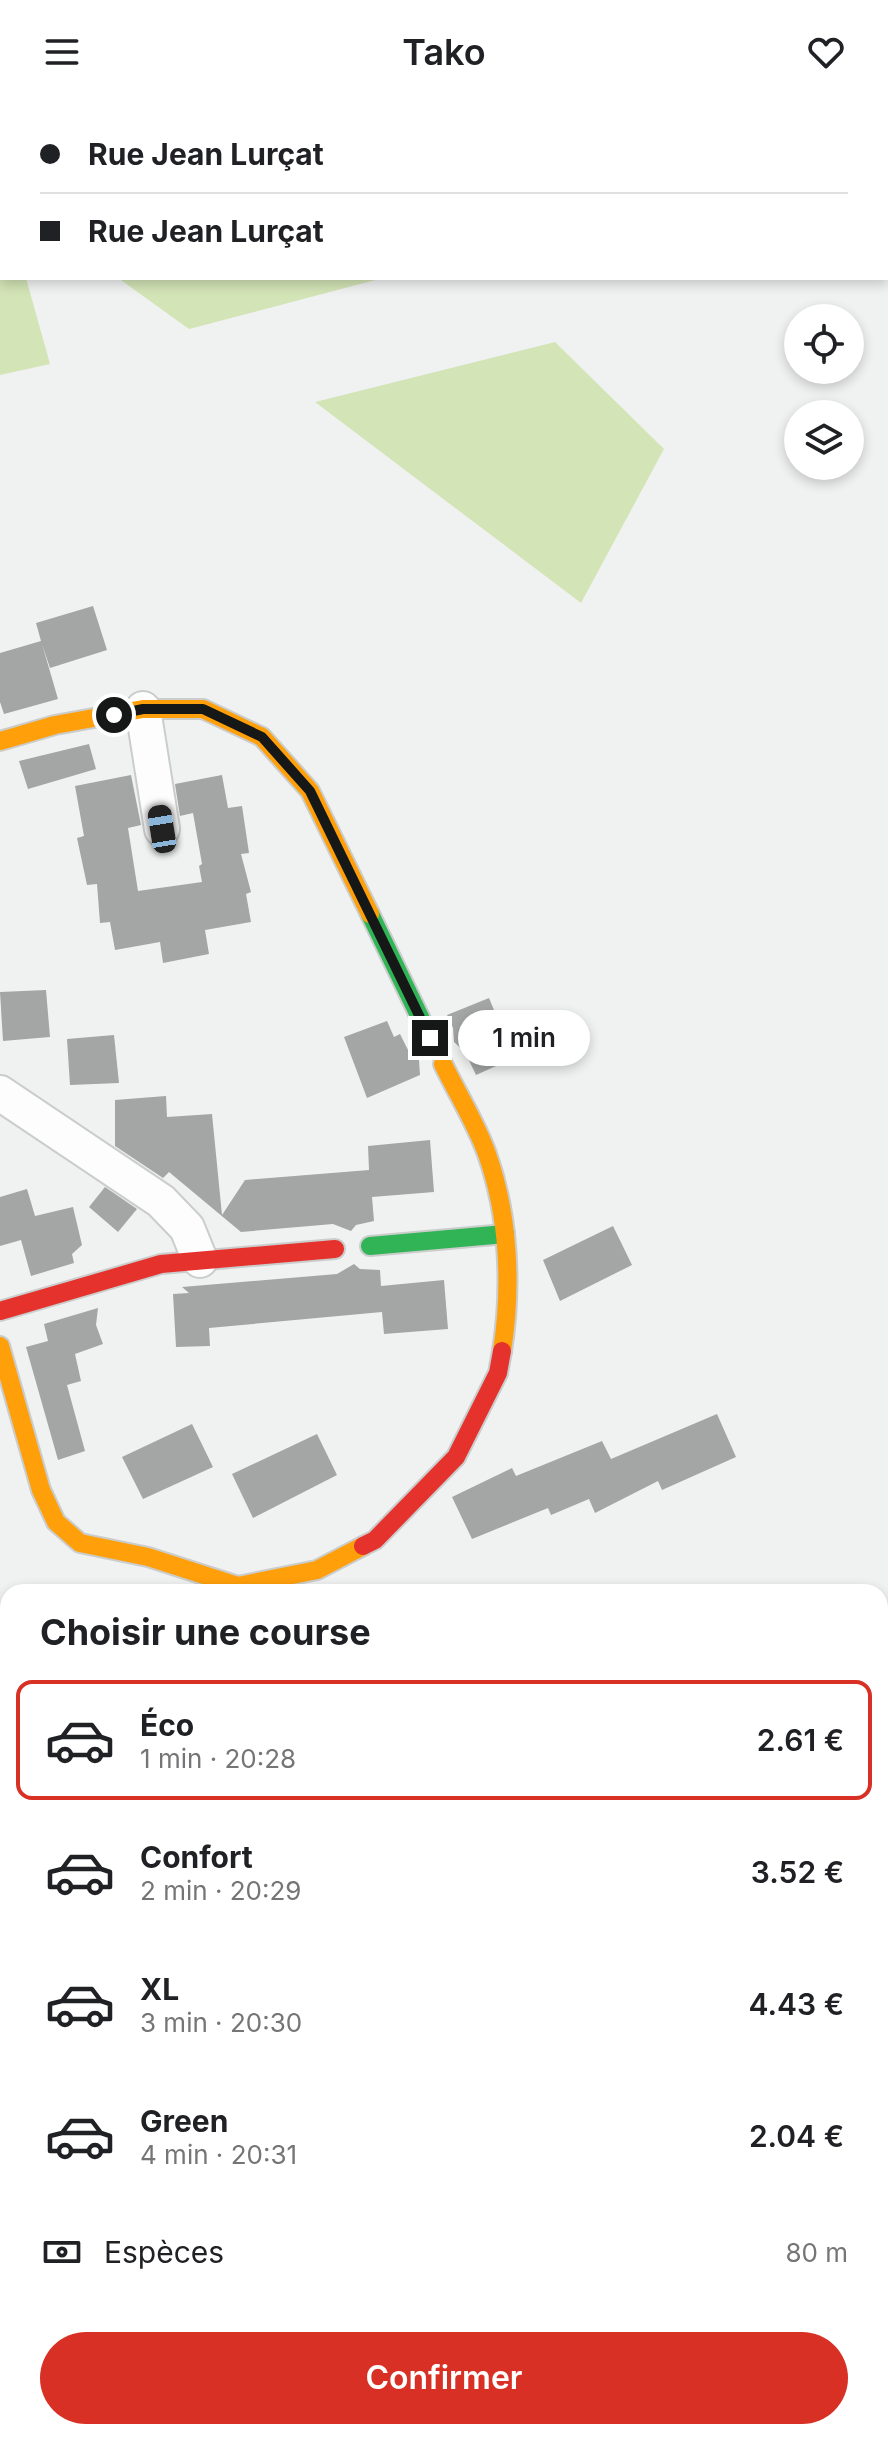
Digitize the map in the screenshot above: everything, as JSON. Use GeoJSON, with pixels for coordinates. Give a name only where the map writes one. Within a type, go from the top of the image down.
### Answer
{"type":"FeatureCollection","features":[{"type":"Feature","properties":{"kind":"street"},"geometry":{"type":"LineString","coordinates":[[143,709],[162,829]]}},
{"type":"Feature","properties":{"kind":"street"},"geometry":{"type":"LineString","coordinates":[[0,741],[55,725],[143,709],[203,709],[262,737],[310,791],[430,1038]]}},
{"type":"Feature","properties":{"kind":"street"},"geometry":{"type":"LineString","coordinates":[[259,1584],[317,1570],[375,1540],[456,1457],[498,1373],[508,1311],[505,1234],[487,1154],[443,1064]]}},
{"type":"Feature","properties":{"kind":"street"},"geometry":{"type":"LineString","coordinates":[[0,1093],[161,1201],[187,1228],[200,1260]]}},
{"type":"Feature","properties":{"kind":"street"},"geometry":{"type":"LineString","coordinates":[[370,1246],[505,1234]]}},
{"type":"Feature","properties":{"kind":"street"},"geometry":{"type":"LineString","coordinates":[[0,1311],[161,1264],[335,1249]]}},
{"type":"Feature","properties":{"kind":"street"},"geometry":{"type":"LineString","coordinates":[[0,1346],[41,1490],[56,1522],[80,1543],[148,1557],[224,1584]]}},
{"type":"Feature","properties":{"kind":"green space"},"geometry":{"type":"Polygon","coordinates":[[[0,280],[27,280],[50,364],[0,375],[0,280]]]}},
{"type":"Feature","properties":{"kind":"green space"},"geometry":{"type":"Polygon","coordinates":[[[121,280],[375,280],[189,329],[121,280]]]}},
{"type":"Feature","properties":{"kind":"green space"},"geometry":{"type":"Polygon","coordinates":[[[555,342],[664,449],[581,603],[315,402],[555,342]]]}},
{"type":"Feature","properties":{"kind":"building"},"geometry":{"type":"Polygon","coordinates":[[[93,606],[107,650],[50,668],[42,644],[58,699],[4,714],[0,702],[0,653],[41,641],[36,623],[93,606]]]}},
{"type":"Feature","properties":{"kind":"building"},"geometry":{"type":"Polygon","coordinates":[[[89,744],[96,769],[28,789],[19,761],[89,744]]]}},
{"type":"Feature","properties":{"kind":"building"},"geometry":{"type":"Polygon","coordinates":[[[131,775],[141,825],[128,828],[138,891],[202,882],[193,813],[180,816],[175,784],[222,775],[228,808],[242,806],[249,853],[241,854],[251,892],[246,894],[251,922],[205,930],[209,954],[163,963],[160,942],[115,950],[110,922],[100,923],[97,884],[87,885],[77,838],[84,836],[75,786],[131,775]]]}},
{"type":"Feature","properties":{"kind":"building"},"geometry":{"type":"Polygon","coordinates":[[[46,990],[50,1037],[3,1041],[0,992],[46,990]]]}},
{"type":"Feature","properties":{"kind":"building"},"geometry":{"type":"Polygon","coordinates":[[[489,998],[514,1058],[476,1075],[465,1052],[454,1042],[453,1028],[447,1015],[489,998]]]}},
{"type":"Feature","properties":{"kind":"building"},"geometry":{"type":"Polygon","coordinates":[[[387,1021],[394,1037],[400,1034],[408,1050],[419,1060],[420,1075],[367,1098],[344,1037],[387,1021]]]}},
{"type":"Feature","properties":{"kind":"building"},"geometry":{"type":"Polygon","coordinates":[[[114,1035],[119,1083],[70,1085],[67,1039],[114,1035]]]}},
{"type":"Feature","properties":{"kind":"building"},"geometry":{"type":"Polygon","coordinates":[[[166,1096],[167,1117],[212,1114],[222,1215],[245,1180],[369,1170],[368,1146],[430,1140],[434,1192],[372,1197],[374,1221],[356,1225],[351,1231],[333,1224],[241,1232],[169,1172],[163,1178],[115,1146],[115,1100],[166,1096]]]}},
{"type":"Feature","properties":{"kind":"building"},"geometry":{"type":"Polygon","coordinates":[[[105,1187],[137,1209],[118,1232],[89,1207],[105,1187]]]}},
{"type":"Feature","properties":{"kind":"building"},"geometry":{"type":"Polygon","coordinates":[[[27,1189],[35,1216],[73,1207],[82,1245],[72,1254],[74,1263],[31,1276],[21,1240],[0,1246],[0,1197],[27,1189]]]}},
{"type":"Feature","properties":{"kind":"building"},"geometry":{"type":"Polygon","coordinates":[[[613,1226],[632,1265],[560,1301],[543,1260],[613,1226]]]}},
{"type":"Feature","properties":{"kind":"building"},"geometry":{"type":"Polygon","coordinates":[[[354,1264],[360,1269],[380,1270],[381,1286],[444,1280],[448,1329],[384,1334],[382,1312],[209,1328],[210,1346],[176,1347],[173,1294],[189,1293],[182,1287],[337,1274],[354,1264]]]}},
{"type":"Feature","properties":{"kind":"building"},"geometry":{"type":"Polygon","coordinates":[[[98,1308],[96,1325],[103,1344],[75,1354],[81,1381],[67,1385],[85,1451],[58,1460],[26,1347],[48,1341],[44,1324],[98,1308]]]}},
{"type":"Feature","properties":{"kind":"building"},"geometry":{"type":"Polygon","coordinates":[[[717,1414],[736,1457],[662,1490],[658,1481],[595,1513],[589,1499],[551,1515],[548,1508],[472,1539],[452,1497],[512,1468],[516,1476],[602,1441],[611,1459],[717,1414]]]}},
{"type":"Feature","properties":{"kind":"building"},"geometry":{"type":"Polygon","coordinates":[[[192,1424],[213,1467],[143,1499],[122,1457],[192,1424]]]}},
{"type":"Feature","properties":{"kind":"building"},"geometry":{"type":"Polygon","coordinates":[[[317,1434],[337,1475],[253,1518],[232,1474],[317,1434]]]}},
{"type":"Feature","properties":{"kind":"traffic: fast"},"geometry":{"type":"LineString","coordinates":[[370,914],[430,1038]]}},
{"type":"Feature","properties":{"kind":"traffic: fast"},"geometry":{"type":"LineString","coordinates":[[370,1246],[505,1234]]}},
{"type":"Feature","properties":{"kind":"traffic: slow"},"geometry":{"type":"LineString","coordinates":[[0,741],[55,725],[143,709],[203,709],[262,737],[310,791],[370,914]]}},
{"type":"Feature","properties":{"kind":"traffic: slow"},"geometry":{"type":"LineString","coordinates":[[443,1064],[483,1142],[500,1202],[507,1277],[502,1351]]}},
{"type":"Feature","properties":{"kind":"traffic: slow"},"geometry":{"type":"LineString","coordinates":[[0,1346],[41,1490],[56,1522],[80,1543],[148,1557],[232,1584]]}},
{"type":"Feature","properties":{"kind":"traffic: slow"},"geometry":{"type":"LineString","coordinates":[[248,1584],[317,1570],[363,1546]]}},
{"type":"Feature","properties":{"kind":"traffic: jam"},"geometry":{"type":"LineString","coordinates":[[0,1311],[161,1264],[335,1249]]}},
{"type":"Feature","properties":{"kind":"traffic: jam"},"geometry":{"type":"LineString","coordinates":[[363,1546],[375,1540],[456,1457],[498,1373],[502,1351]]}},
{"type":"Feature","properties":{"kind":"route"},"geometry":{"type":"LineString","coordinates":[[114,715],[143,709],[203,709],[262,737],[310,791],[430,1038]]}}]}
